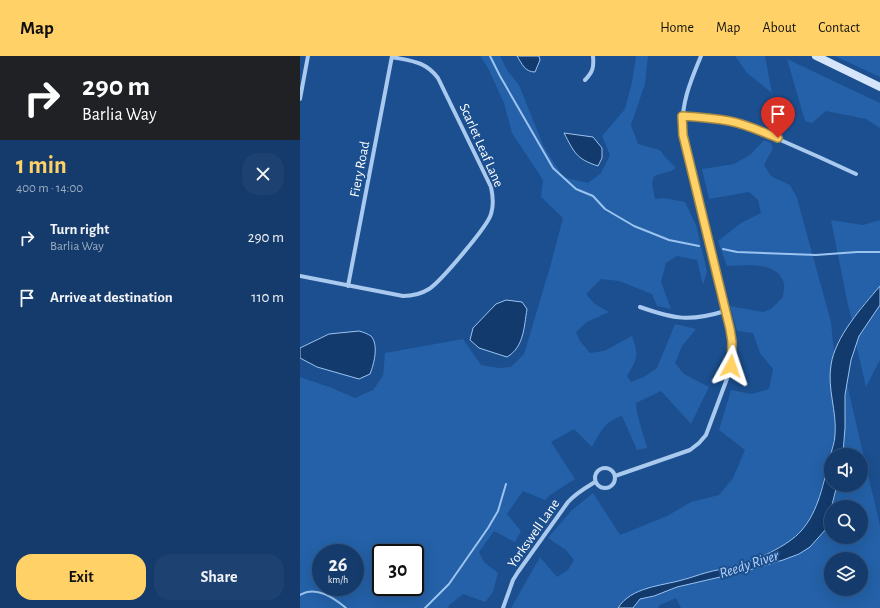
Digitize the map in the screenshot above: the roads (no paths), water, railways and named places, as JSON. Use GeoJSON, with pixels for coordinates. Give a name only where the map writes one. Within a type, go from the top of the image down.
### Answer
{"type":"FeatureCollection","features":[{"type":"Feature","properties":{"kind":"main road"},"geometry":{"type":"LineString","coordinates":[[816,56],[880,88]]}},
{"type":"Feature","properties":{"kind":"street"},"geometry":{"type":"LineString","coordinates":[[300,99],[308,56]]}},
{"type":"Feature","properties":{"kind":"street","name":"Fiery Road"},"geometry":{"type":"LineString","coordinates":[[348,286],[392,56]]}},
{"type":"Feature","properties":{"kind":"street","name":"Scarlet Leaf Lane"},"geometry":{"type":"LineString","coordinates":[[300,276],[403,296],[415,295],[428,290],[441,278],[489,219],[493,207],[491,187],[438,78],[430,69],[418,62],[392,56]]}},
{"type":"Feature","properties":{"kind":"street"},"geometry":{"type":"LineString","coordinates":[[585,80],[592,73],[594,64],[593,56]]}},
{"type":"Feature","properties":{"kind":"street"},"geometry":{"type":"LineString","coordinates":[[616,476],[690,450],[700,443],[706,435],[723,391],[732,361],[732,342],[726,311],[683,135],[682,116],[684,102],[701,56]]}},
{"type":"Feature","properties":{"kind":"street"},"geometry":{"type":"LineString","coordinates":[[682,116],[730,121],[751,127],[856,174]]}},
{"type":"Feature","properties":{"kind":"street"},"geometry":{"type":"LineString","coordinates":[[640,307],[682,319],[703,318],[726,311]]}},
{"type":"Feature","properties":{"kind":"street"},"geometry":{"type":"LineString","coordinates":[[603,468],[610,469],[616,476],[614,484],[610,488],[603,488],[595,482],[596,475],[599,470],[603,468]]}},
{"type":"Feature","properties":{"kind":"street","name":"Yorkswell Lane"},"geometry":{"type":"LineString","coordinates":[[503,608],[513,580],[568,502],[583,488],[595,482]]}},
{"type":"Feature","properties":{"kind":"water"},"geometry":{"type":"Polygon","coordinates":[[[517,56],[539,56],[540,60],[535,72],[526,69],[517,56]]]}},
{"type":"Feature","properties":{"kind":"water"},"geometry":{"type":"Polygon","coordinates":[[[564,133],[593,137],[602,148],[602,158],[598,166],[585,161],[576,154],[564,133]]]}},
{"type":"Feature","properties":{"kind":"water","name":"Reedy River"},"geometry":{"type":"Polygon","coordinates":[[[880,286],[880,305],[859,336],[851,360],[845,395],[844,448],[832,448],[835,435],[835,417],[830,383],[831,365],[838,344],[844,333],[865,303],[880,286]]]}},
{"type":"Feature","properties":{"kind":"water"},"geometry":{"type":"Polygon","coordinates":[[[506,300],[522,302],[527,309],[524,329],[520,342],[513,353],[507,357],[479,348],[470,340],[473,328],[496,304],[506,300]]]}},
{"type":"Feature","properties":{"kind":"water"},"geometry":{"type":"Polygon","coordinates":[[[359,331],[371,336],[375,344],[374,360],[370,374],[359,379],[317,367],[300,358],[300,348],[329,334],[359,331]]]}},
{"type":"Feature","properties":{"kind":"water","name":"Reedy River"},"geometry":{"type":"Polygon","coordinates":[[[824,479],[824,492],[835,492],[833,500],[824,500],[824,531],[810,547],[799,554],[746,571],[677,587],[654,596],[640,599],[633,608],[618,608],[624,601],[638,591],[752,561],[780,547],[795,537],[807,523],[816,506],[824,479]]]}},
{"type":"Feature","properties":{"kind":"waterway"},"geometry":{"type":"LineString","coordinates":[[490,56],[553,168],[576,189],[593,196],[605,209],[634,226],[669,240],[699,246]]}},
{"type":"Feature","properties":{"kind":"waterway"},"geometry":{"type":"LineString","coordinates":[[723,249],[737,252],[816,255],[880,252]]}},
{"type":"Feature","properties":{"kind":"waterway"},"geometry":{"type":"LineString","coordinates":[[425,608],[449,584],[488,528],[498,511],[506,484]]}},
{"type":"Feature","properties":{"kind":"waterway"},"geometry":{"type":"LineString","coordinates":[[300,595],[306,592],[318,592],[336,600],[346,608]]}}]}
